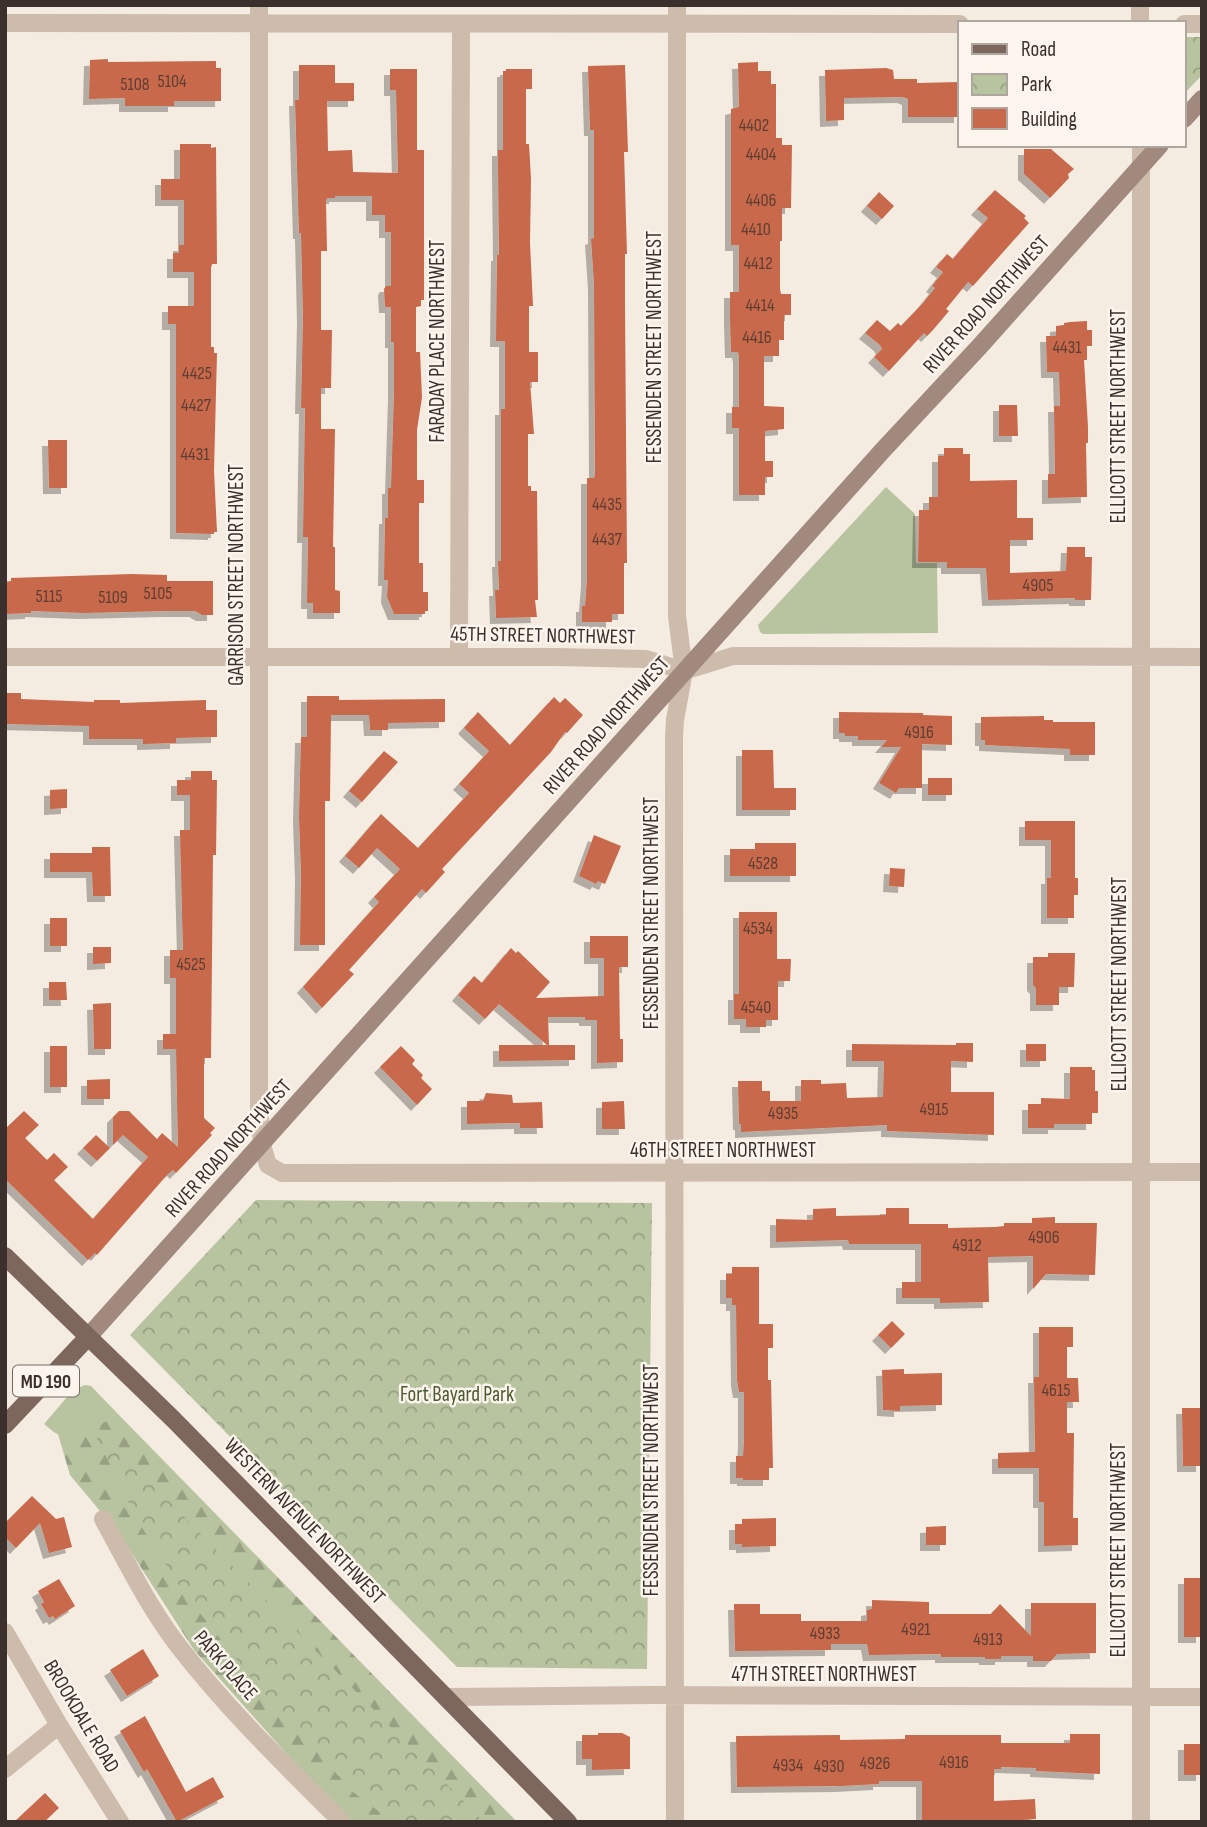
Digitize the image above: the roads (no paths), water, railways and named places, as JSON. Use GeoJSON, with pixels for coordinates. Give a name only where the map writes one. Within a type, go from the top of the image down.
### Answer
{"type":"FeatureCollection","features":[{"type":"Feature","properties":{"kind":"main road"},"geometry":{"type":"LineString","coordinates":[[1186,116],[1202,99]]}},
{"type":"Feature","properties":{"kind":"main road","name":"RIVER ROAD NORTHWEST"},"geometry":{"type":"LineString","coordinates":[[88,1337],[684,671],[1158,147]]}},
{"type":"Feature","properties":{"kind":"main road","name":"WESTERN AVENUE NORTHWEST"},"geometry":{"type":"LineString","coordinates":[[5,1256],[173,1419],[568,1822]]}},
{"type":"Feature","properties":{"kind":"main road","name":"MD 190"},"geometry":{"type":"LineString","coordinates":[[5,1425],[88,1337]]}},
{"type":"Feature","properties":{"kind":"street","name":"GARRISON STREET NORTHWEST"},"geometry":{"type":"LineString","coordinates":[[259,5],[259,1106],[262,1145]]}},
{"type":"Feature","properties":{"kind":"street","name":"FESSENDEN STREET NORTHWEST"},"geometry":{"type":"LineString","coordinates":[[675,1822],[674,738],[684,671],[677,616],[677,5]]}},
{"type":"Feature","properties":{"kind":"street"},"geometry":{"type":"LineString","coordinates":[[5,23],[958,24]]}},
{"type":"Feature","properties":{"kind":"street","name":"FARADAY PLACE NORTHWEST"},"geometry":{"type":"LineString","coordinates":[[459,657],[461,25]]}},
{"type":"Feature","properties":{"kind":"street","name":"ELLICOTT STREET NORTHWEST"},"geometry":{"type":"LineString","coordinates":[[1140,1822],[1141,147]]}},
{"type":"Feature","properties":{"kind":"street"},"geometry":{"type":"LineString","coordinates":[[684,671],[733,656],[1202,657]]}},
{"type":"Feature","properties":{"kind":"street","name":"45TH STREET NORTHWEST"},"geometry":{"type":"LineString","coordinates":[[5,657],[646,659],[684,671]]}},
{"type":"Feature","properties":{"kind":"street","name":"46TH STREET NORTHWEST"},"geometry":{"type":"LineString","coordinates":[[262,1145],[268,1165],[282,1173],[1202,1172]]}},
{"type":"Feature","properties":{"kind":"street","name":"PARK PLACE"},"geometry":{"type":"LineString","coordinates":[[103,1519],[148,1601],[180,1648],[232,1708],[342,1822]]}},
{"type":"Feature","properties":{"kind":"street","name":"BROOKDALE ROAD"},"geometry":{"type":"LineString","coordinates":[[5,1632],[58,1725],[120,1822]]}},
{"type":"Feature","properties":{"kind":"street","name":"47TH STREET NORTHWEST"},"geometry":{"type":"LineString","coordinates":[[446,1697],[1202,1697]]}},
{"type":"Feature","properties":{"kind":"street"},"geometry":{"type":"LineString","coordinates":[[5,1769],[58,1725]]}},
{"type":"Feature","properties":{"kind":"park label","name":"Fort Bayard Park"},"geometry":{"type":"Point","coordinates":[457,1394]}}]}
